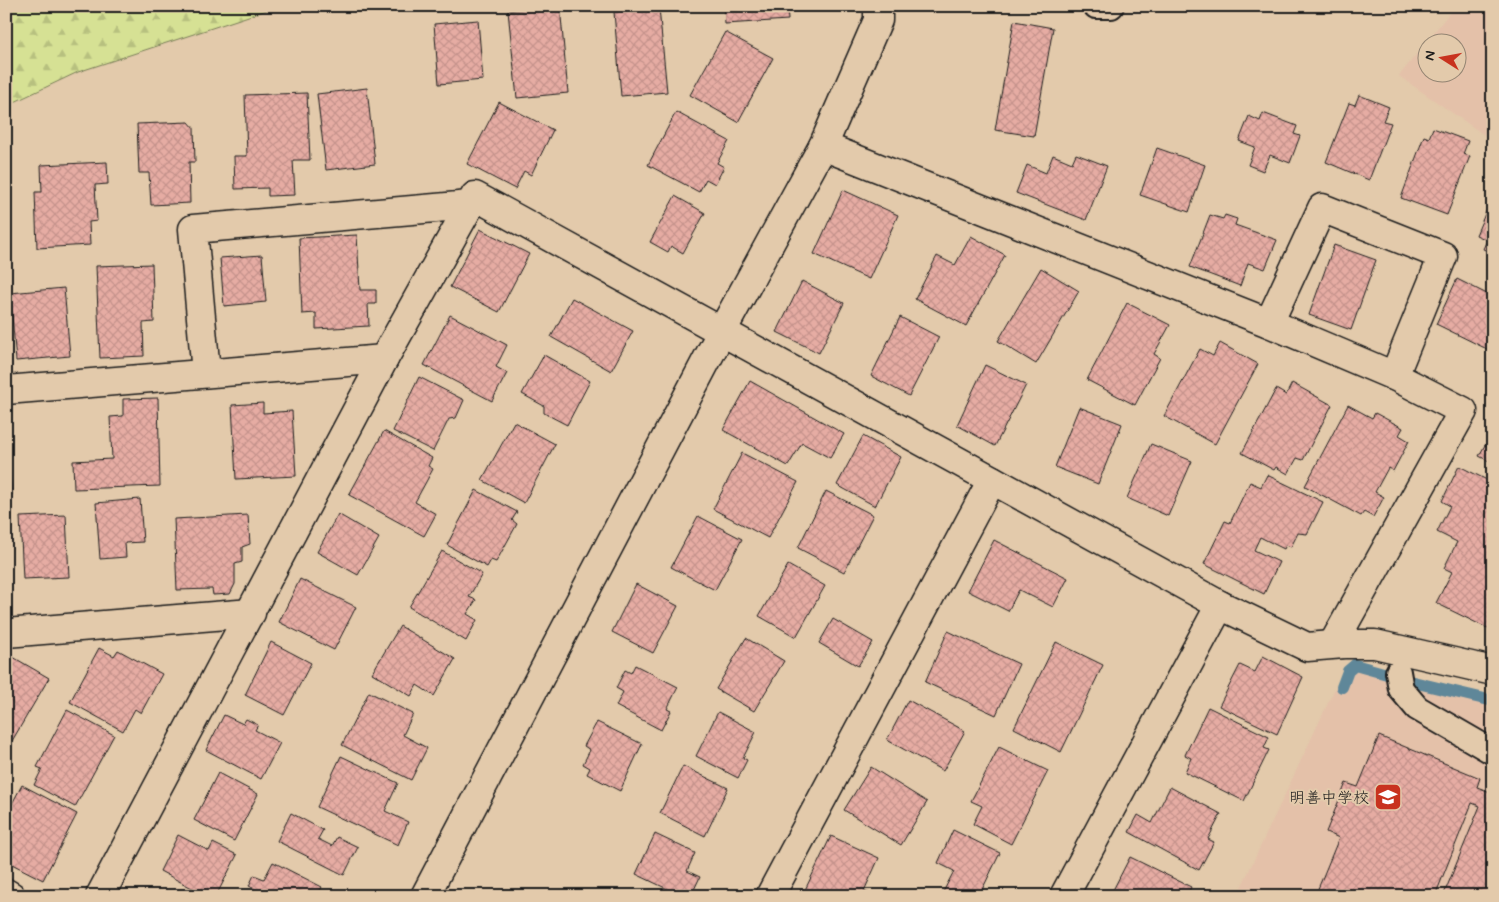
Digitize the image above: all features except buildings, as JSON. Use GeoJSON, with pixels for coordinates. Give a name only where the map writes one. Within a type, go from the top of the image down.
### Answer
{"type":"FeatureCollection","features":[{"type":"Feature","properties":{"kind":"street"},"geometry":{"type":"LineString","coordinates":[[425,896],[722,332],[824,146],[878,20],[878,6]]}},
{"type":"Feature","properties":{"kind":"street"},"geometry":{"type":"LineString","coordinates":[[824,146],[1269,323],[1394,376],[1463,411],[1333,644]]}},
{"type":"Feature","properties":{"kind":"street"},"geometry":{"type":"LineString","coordinates":[[100,896],[384,359],[475,196],[1220,605],[1306,647],[1333,644],[1375,644],[1396,660],[1493,672]]}},
{"type":"Feature","properties":{"kind":"street"},"geometry":{"type":"LineString","coordinates":[[206,373],[193,229],[470,205]]}},
{"type":"Feature","properties":{"kind":"street"},"geometry":{"type":"LineString","coordinates":[[1269,323],[1322,208],[1443,256],[1394,376]]}},
{"type":"Feature","properties":{"kind":"street"},"geometry":{"type":"LineString","coordinates":[[6,390],[384,359]]}},
{"type":"Feature","properties":{"kind":"street"},"geometry":{"type":"LineString","coordinates":[[770,896],[992,480]]}},
{"type":"Feature","properties":{"kind":"street"},"geometry":{"type":"LineString","coordinates":[[1064,896],[1220,605]]}},
{"type":"Feature","properties":{"kind":"street"},"geometry":{"type":"LineString","coordinates":[[6,633],[251,612]]}},
{"type":"Feature","properties":{"kind":"street"},"geometry":{"type":"LineString","coordinates":[[6,893],[11,896]]}},
{"type":"Feature","properties":{"kind":"lane"},"geometry":{"type":"LineString","coordinates":[[1096,6],[1111,6]]}},
{"type":"Feature","properties":{"kind":"lane"},"geometry":{"type":"LineString","coordinates":[[1396,660],[1401,688],[1417,708],[1493,752]]}},
{"type":"Feature","properties":{"kind":"shaded area"},"geometry":{"type":"Polygon","coordinates":[[[1455,6],[1493,6],[1493,141],[1399,76],[1416,55],[1416,82],[1466,82],[1466,32],[1434,32],[1455,6]]]}},
{"type":"Feature","properties":{"kind":"shaded area","name":"明善中学校"},"geometry":{"type":"Polygon","coordinates":[[[1353,660],[1493,697],[1493,896],[1237,896],[1345,667],[1353,660]]]}},
{"type":"Feature","properties":{"kind":"green space"},"geometry":{"type":"Polygon","coordinates":[[[6,6],[279,6],[78,72],[6,106],[6,6]]]}},
{"type":"Feature","properties":{"kind":"waterway"},"geometry":{"type":"LineString","coordinates":[[1342,687],[1348,671],[1355,665],[1387,674]]}},
{"type":"Feature","properties":{"kind":"waterway"},"geometry":{"type":"LineString","coordinates":[[1409,681],[1493,701]]}},
{"type":"Feature","properties":{"kind":"place","name":"明善中学校"},"geometry":{"type":"Point","coordinates":[1388,797]}}]}
